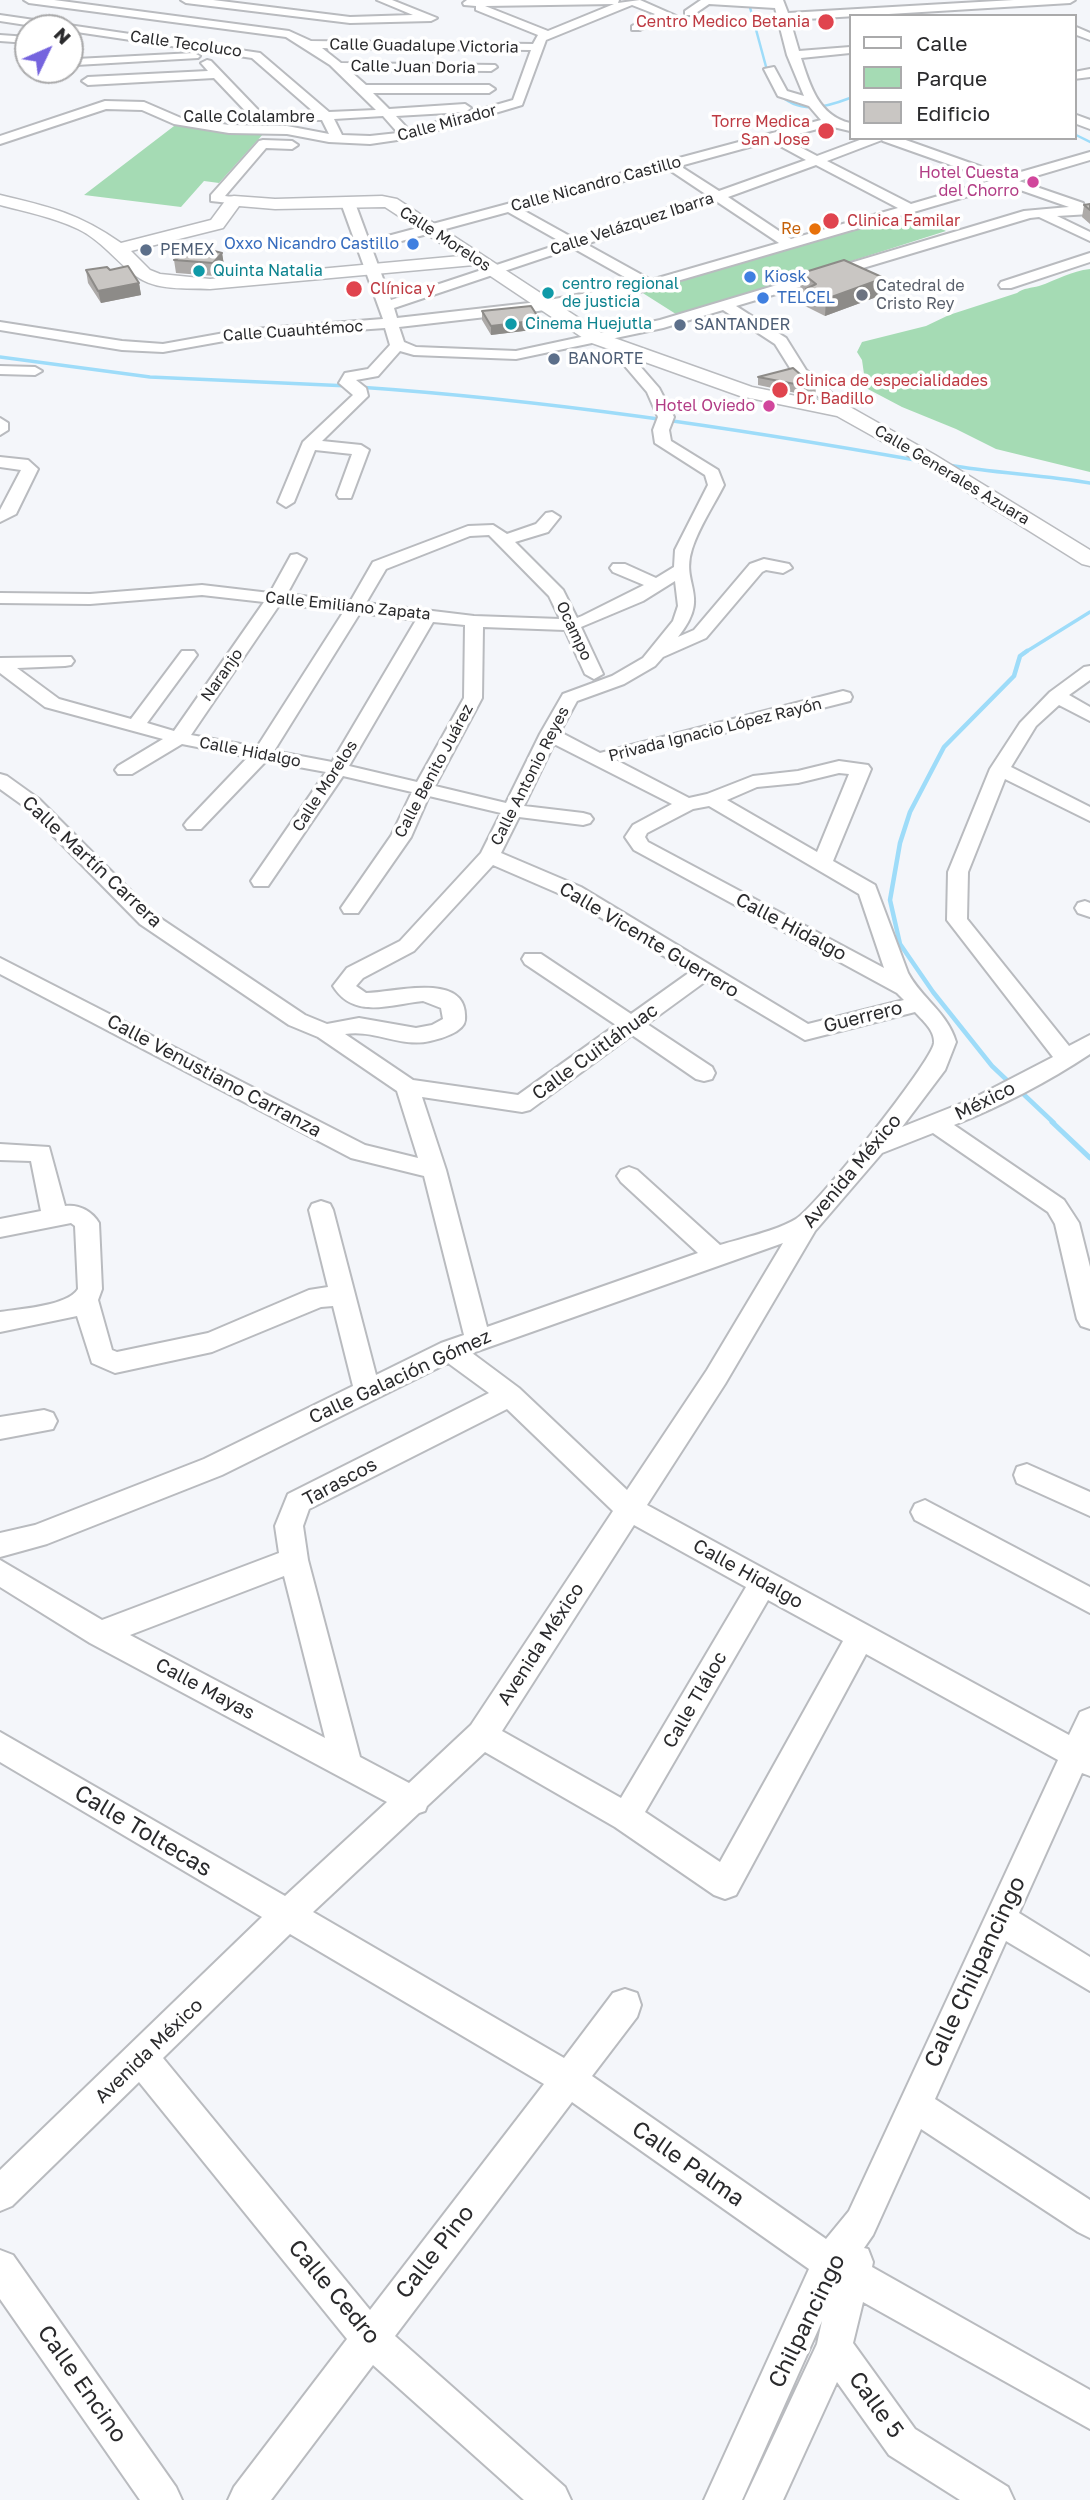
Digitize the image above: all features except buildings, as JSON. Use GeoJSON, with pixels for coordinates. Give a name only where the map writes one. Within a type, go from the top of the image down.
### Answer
{"type":"FeatureCollection","features":[{"type":"Feature","properties":{"kind":"main road"},"geometry":{"type":"LineString","coordinates":[[0,200],[76,221],[96,231],[144,274],[178,283],[210,284],[476,260]]}},
{"type":"Feature","properties":{"kind":"main road","name":"Calle Morelos"},"geometry":{"type":"LineString","coordinates":[[234,201],[275,204],[387,202],[605,342],[747,392],[843,411]]}},
{"type":"Feature","properties":{"kind":"main road"},"geometry":{"type":"LineString","coordinates":[[118,249],[192,232],[217,223],[234,201]]}},
{"type":"Feature","properties":{"kind":"main road","name":"Calle Generales Azuara"},"geometry":{"type":"LineString","coordinates":[[843,411],[928,459],[1090,559]]}},
{"type":"Feature","properties":{"kind":"street"},"geometry":{"type":"LineString","coordinates":[[29,0],[289,34],[311,44],[407,135]]}},
{"type":"Feature","properties":{"kind":"street"},"geometry":{"type":"LineString","coordinates":[[186,0],[321,12],[350,20],[431,19],[382,0]]}},
{"type":"Feature","properties":{"kind":"street"},"geometry":{"type":"LineString","coordinates":[[536,47],[546,34],[631,0]]}},
{"type":"Feature","properties":{"kind":"street"},"geometry":{"type":"LineString","coordinates":[[464,1],[631,0],[677,19]]}},
{"type":"Feature","properties":{"kind":"street"},"geometry":{"type":"LineString","coordinates":[[850,0],[859,12]]}},
{"type":"Feature","properties":{"kind":"street"},"geometry":{"type":"LineString","coordinates":[[689,13],[707,1],[859,12],[912,4],[1070,0]]}},
{"type":"Feature","properties":{"kind":"street"},"geometry":{"type":"LineString","coordinates":[[464,1],[546,34]]}},
{"type":"Feature","properties":{"kind":"street"},"geometry":{"type":"LineString","coordinates":[[1023,1],[1046,14]]}},
{"type":"Feature","properties":{"kind":"street"},"geometry":{"type":"LineString","coordinates":[[780,7],[793,55],[814,103],[829,121],[848,126]]}},
{"type":"Feature","properties":{"kind":"street"},"geometry":{"type":"LineString","coordinates":[[289,34],[321,12]]}},
{"type":"Feature","properties":{"kind":"street"},"geometry":{"type":"LineString","coordinates":[[636,28],[664,14]]}},
{"type":"Feature","properties":{"kind":"street","name":"Calle Tecoluco"},"geometry":{"type":"LineString","coordinates":[[84,30],[256,55],[327,117],[337,138]]}},
{"type":"Feature","properties":{"kind":"street"},"geometry":{"type":"LineString","coordinates":[[1076,30],[1090,37]]}},
{"type":"Feature","properties":{"kind":"street"},"geometry":{"type":"LineString","coordinates":[[486,109],[497,33]]}},
{"type":"Feature","properties":{"kind":"street"},"geometry":{"type":"LineString","coordinates":[[84,44],[156,40]]}},
{"type":"Feature","properties":{"kind":"street","name":"Calle Guadalupe Victoria"},"geometry":{"type":"LineString","coordinates":[[311,44],[536,47]]}},
{"type":"Feature","properties":{"kind":"street"},"geometry":{"type":"LineString","coordinates":[[191,45],[257,116]]}},
{"type":"Feature","properties":{"kind":"street","name":"Calle Mirador"},"geometry":{"type":"LineString","coordinates":[[172,118],[229,129],[287,130],[357,140],[407,135],[486,109],[518,102],[536,47]]}},
{"type":"Feature","properties":{"kind":"street"},"geometry":{"type":"LineString","coordinates":[[793,55],[848,51]]}},
{"type":"Feature","properties":{"kind":"street"},"geometry":{"type":"LineString","coordinates":[[84,58],[201,56]]}},
{"type":"Feature","properties":{"kind":"street","name":"Calle Juan Doria"},"geometry":{"type":"LineString","coordinates":[[335,66],[491,67]]}},
{"type":"Feature","properties":{"kind":"street"},"geometry":{"type":"LineString","coordinates":[[770,69],[771,76],[782,93],[802,102],[814,103]]}},
{"type":"Feature","properties":{"kind":"street"},"geometry":{"type":"LineString","coordinates":[[88,81],[216,74]]}},
{"type":"Feature","properties":{"kind":"street"},"geometry":{"type":"LineString","coordinates":[[84,75],[105,105]]}},
{"type":"Feature","properties":{"kind":"street"},"geometry":{"type":"LineString","coordinates":[[361,89],[489,89]]}},
{"type":"Feature","properties":{"kind":"street"},"geometry":{"type":"LineString","coordinates":[[0,140],[105,105],[144,106],[172,118]]}},
{"type":"Feature","properties":{"kind":"street","name":"Calle Colalambre"},"geometry":{"type":"LineString","coordinates":[[172,118],[327,117],[486,109]]}},
{"type":"Feature","properties":{"kind":"street","name":"Calle Nicandro Castillo"},"geometry":{"type":"LineString","coordinates":[[363,247],[829,121]]}},
{"type":"Feature","properties":{"kind":"street"},"geometry":{"type":"LineString","coordinates":[[772,137],[912,210]]}},
{"type":"Feature","properties":{"kind":"street"},"geometry":{"type":"LineString","coordinates":[[234,201],[216,198],[262,144],[333,148],[352,145],[357,140]]}},
{"type":"Feature","properties":{"kind":"street","name":"Calle Velázquez Ibarra"},"geometry":{"type":"LineString","coordinates":[[386,306],[718,196],[871,140]]}},
{"type":"Feature","properties":{"kind":"street"},"geometry":{"type":"LineString","coordinates":[[893,140],[1090,209]]}},
{"type":"Feature","properties":{"kind":"street","name":"Calle Cuauhtémoc"},"geometry":{"type":"LineString","coordinates":[[0,326],[64,335],[108,346],[164,348],[183,347],[220,335],[392,324],[595,298],[912,210],[1090,156]]}},
{"type":"Feature","properties":{"kind":"street"},"geometry":{"type":"LineString","coordinates":[[668,164],[791,244]]}},
{"type":"Feature","properties":{"kind":"street"},"geometry":{"type":"LineString","coordinates":[[286,502],[309,445],[360,396],[361,391],[347,383],[350,376],[373,373],[400,347],[502,356],[605,342],[953,235],[1039,212],[1057,206],[1062,200]]}},
{"type":"Feature","properties":{"kind":"street"},"geometry":{"type":"LineString","coordinates":[[348,203],[400,347]]}},
{"type":"Feature","properties":{"kind":"street"},"geometry":{"type":"LineString","coordinates":[[510,208],[649,285]]}},
{"type":"Feature","properties":{"kind":"street"},"geometry":{"type":"LineString","coordinates":[[1039,212],[1090,209]]}},
{"type":"Feature","properties":{"kind":"street"},"geometry":{"type":"LineString","coordinates":[[1039,212],[1090,237]]}},
{"type":"Feature","properties":{"kind":"street"},"geometry":{"type":"LineString","coordinates":[[1006,285],[1090,257]]}},
{"type":"Feature","properties":{"kind":"street","name":"Calle Generales Azuara"},"geometry":{"type":"LineString","coordinates":[[725,305],[781,341],[800,373],[843,411]]}},
{"type":"Feature","properties":{"kind":"street","name":"Calle Antonio Reyes"},"geometry":{"type":"LineString","coordinates":[[326,1032],[358,1025],[412,1036],[436,1034],[454,1022],[452,1004],[443,996],[426,992],[362,1002],[349,996],[344,986],[355,973],[407,946],[490,856],[549,734],[570,698],[618,680],[649,662],[681,622],[687,606],[682,569],[683,550],[716,485],[712,473],[663,443],[664,424],[654,391],[605,342]]}},
{"type":"Feature","properties":{"kind":"street"},"geometry":{"type":"LineString","coordinates":[[0,370],[35,371]]}},
{"type":"Feature","properties":{"kind":"street"},"geometry":{"type":"LineString","coordinates":[[309,445],[361,450],[345,495]]}},
{"type":"Feature","properties":{"kind":"street"},"geometry":{"type":"LineString","coordinates":[[0,463],[26,465],[30,469],[10,511],[2,517]]}},
{"type":"Feature","properties":{"kind":"street"},"geometry":{"type":"LineString","coordinates":[[194,825],[262,754],[379,566],[468,531],[499,535],[542,528],[552,517]]}},
{"type":"Feature","properties":{"kind":"street","name":"Ocampo"},"geometry":{"type":"LineString","coordinates":[[499,535],[557,594],[594,674]]}},
{"type":"Feature","properties":{"kind":"street","name":"Naranjo"},"geometry":{"type":"LineString","coordinates":[[125,770],[179,738],[276,598],[297,559]]}},
{"type":"Feature","properties":{"kind":"street"},"geometry":{"type":"LineString","coordinates":[[656,653],[700,634],[756,568],[764,564],[783,568]]}},
{"type":"Feature","properties":{"kind":"street"},"geometry":{"type":"LineString","coordinates":[[619,568],[658,585]]}},
{"type":"Feature","properties":{"kind":"street","name":"Calle Emiliano Zapata"},"geometry":{"type":"LineString","coordinates":[[0,598],[89,599],[202,590],[474,621],[570,625],[600,614],[658,585],[682,569]]}},
{"type":"Feature","properties":{"kind":"street","name":"Calle Morelos"},"geometry":{"type":"LineString","coordinates":[[261,881],[338,769],[428,615]]}},
{"type":"Feature","properties":{"kind":"street","name":"Calle Benito Juárez"},"geometry":{"type":"LineString","coordinates":[[351,908],[401,837],[422,791],[474,698],[474,621]]}},
{"type":"Feature","properties":{"kind":"street"},"geometry":{"type":"LineString","coordinates":[[136,726],[188,655]]}},
{"type":"Feature","properties":{"kind":"street"},"geometry":{"type":"LineString","coordinates":[[0,663],[65,661]]}},
{"type":"Feature","properties":{"kind":"street","name":"Calle Hidalgo"},"geometry":{"type":"LineString","coordinates":[[0,663],[52,703],[179,738],[338,769],[422,791],[512,810],[583,820]]}},
{"type":"Feature","properties":{"kind":"street"},"geometry":{"type":"LineString","coordinates":[[1061,1061],[957,920],[958,872],[1000,769],[1029,723],[1057,696],[1090,671]]}},
{"type":"Feature","properties":{"kind":"street"},"geometry":{"type":"LineString","coordinates":[[1057,696],[1090,715]]}},
{"type":"Feature","properties":{"kind":"street","name":"Privada Ignacio López Rayón"},"geometry":{"type":"LineString","coordinates":[[549,734],[598,759],[844,697]]}},
{"type":"Feature","properties":{"kind":"street"},"geometry":{"type":"LineString","coordinates":[[598,759],[687,804],[712,799],[753,782],[798,777],[839,767],[861,769],[822,864]]}},
{"type":"Feature","properties":{"kind":"street"},"geometry":{"type":"LineString","coordinates":[[1000,769],[1090,815]]}},
{"type":"Feature","properties":{"kind":"street","name":"Calle Martín Carrera"},"geometry":{"type":"LineString","coordinates":[[0,780],[32,803],[147,919],[297,1020],[326,1032]]}},
{"type":"Feature","properties":{"kind":"street"},"geometry":{"type":"LineString","coordinates":[[712,799],[868,890],[897,973],[913,995]]}},
{"type":"Feature","properties":{"kind":"street","name":"Calle Hidalgo"},"geometry":{"type":"LineString","coordinates":[[687,804],[640,830],[635,837],[641,846],[913,995]]}},
{"type":"Feature","properties":{"kind":"street","name":"Calle Vicente Guerrero"},"geometry":{"type":"LineString","coordinates":[[490,856],[574,892],[805,1032]]}},
{"type":"Feature","properties":{"kind":"street"},"geometry":{"type":"LineString","coordinates":[[533,959],[704,1073]]}},
{"type":"Feature","properties":{"kind":"street","name":"Calle Venustiano Carranza"},"geometry":{"type":"LineString","coordinates":[[0,965],[359,1152],[434,1170]]}},
{"type":"Feature","properties":{"kind":"street","name":"Calle Cuitláhuac"},"geometry":{"type":"LineString","coordinates":[[326,1032],[407,1087],[522,1104],[632,1027],[704,972]]}},
{"type":"Feature","properties":{"kind":"street","name":"Guerrero"},"geometry":{"type":"LineString","coordinates":[[805,1032],[913,995]]}},
{"type":"Feature","properties":{"kind":"street","name":"Avenida México"},"geometry":{"type":"LineString","coordinates":[[0,2194],[142,2059],[286,1916],[414,1801],[482,1735],[716,1377],[806,1225],[874,1147],[937,1064],[945,1042],[940,1026],[913,995]]}},
{"type":"Feature","properties":{"kind":"street","name":"México"},"geometry":{"type":"LineString","coordinates":[[874,1147],[978,1106],[1090,1043]]}},
{"type":"Feature","properties":{"kind":"street"},"geometry":{"type":"LineString","coordinates":[[407,1087],[434,1170],[478,1339]]}},
{"type":"Feature","properties":{"kind":"street"},"geometry":{"type":"LineString","coordinates":[[936,1124],[1056,1206],[1067,1223],[1090,1319]]}},
{"type":"Feature","properties":{"kind":"street"},"geometry":{"type":"LineString","coordinates":[[0,1152],[41,1153],[67,1217]]}},
{"type":"Feature","properties":{"kind":"street"},"geometry":{"type":"LineString","coordinates":[[629,1177],[715,1255]]}},
{"type":"Feature","properties":{"kind":"street"},"geometry":{"type":"LineString","coordinates":[[321,1210],[367,1390]]}},
{"type":"Feature","properties":{"kind":"street"},"geometry":{"type":"LineString","coordinates":[[0,1228],[67,1217],[87,1223],[90,1289],[85,1300],[66,1310],[0,1322]]}},
{"type":"Feature","properties":{"kind":"street","name":"Calle Galación Gómez"},"geometry":{"type":"LineString","coordinates":[[0,1545],[37,1536],[213,1467],[450,1350],[806,1225]]}},
{"type":"Feature","properties":{"kind":"street"},"geometry":{"type":"LineString","coordinates":[[85,1300],[101,1356],[115,1363],[212,1342],[318,1297],[341,1296]]}},
{"type":"Feature","properties":{"kind":"street","name":"Calle Hidalgo"},"geometry":{"type":"LineString","coordinates":[[450,1350],[510,1395],[629,1509],[1083,1759]]}},
{"type":"Feature","properties":{"kind":"street","name":"Tarascos"},"geometry":{"type":"LineString","coordinates":[[347,1765],[294,1560],[289,1526],[298,1502],[510,1395]]}},
{"type":"Feature","properties":{"kind":"street"},"geometry":{"type":"LineString","coordinates":[[0,1428],[44,1421]]}},
{"type":"Feature","properties":{"kind":"street"},"geometry":{"type":"LineString","coordinates":[[1027,1475],[1090,1505]]}},
{"type":"Feature","properties":{"kind":"street"},"geometry":{"type":"LineString","coordinates":[[925,1512],[1090,1601]]}},
{"type":"Feature","properties":{"kind":"street"},"geometry":{"type":"LineString","coordinates":[[100,1633],[294,1560]]}},
{"type":"Feature","properties":{"kind":"street","name":"Calle Mayas"},"geometry":{"type":"LineString","coordinates":[[0,1572],[100,1633],[414,1801]]}},
{"type":"Feature","properties":{"kind":"street","name":"Calle Tláloc"},"geometry":{"type":"LineString","coordinates":[[626,1817],[763,1583]]}},
{"type":"Feature","properties":{"kind":"street"},"geometry":{"type":"LineString","coordinates":[[482,1735],[626,1817],[725,1884],[860,1638]]}},
{"type":"Feature","properties":{"kind":"street","name":"Calle Chilpancingo"},"geometry":{"type":"LineString","coordinates":[[861,2223],[1000,1919],[1083,1759],[1090,1722]]}},
{"type":"Feature","properties":{"kind":"street","name":"Calle Toltecas"},"geometry":{"type":"LineString","coordinates":[[0,1746],[286,1916]]}},
{"type":"Feature","properties":{"kind":"street","name":"Calle Palma"},"geometry":{"type":"LineString","coordinates":[[286,1916],[569,2080],[841,2270],[1090,2410]]}},
{"type":"Feature","properties":{"kind":"street"},"geometry":{"type":"LineString","coordinates":[[1000,1919],[1090,1975]]}},
{"type":"Feature","properties":{"kind":"street","name":"Calle Pino"},"geometry":{"type":"LineString","coordinates":[[247,2500],[625,2005]]}},
{"type":"Feature","properties":{"kind":"street","name":"Calle Cedro"},"geometry":{"type":"LineString","coordinates":[[142,2059],[369,2337],[552,2500]]}},
{"type":"Feature","properties":{"kind":"street"},"geometry":{"type":"LineString","coordinates":[[914,2105],[1090,2220]]}},
{"type":"Feature","properties":{"kind":"street","name":"Chilpancingo"},"geometry":{"type":"LineString","coordinates":[[723,2500],[841,2270],[861,2223]]}},
{"type":"Feature","properties":{"kind":"street","name":"Calle Encino"},"geometry":{"type":"LineString","coordinates":[[0,2268],[163,2500]]}},
{"type":"Feature","properties":{"kind":"street","name":"Chilpancingo"},"geometry":{"type":"LineString","coordinates":[[763,2500],[834,2347],[841,2270]]}},
{"type":"Feature","properties":{"kind":"street","name":"Calle 5"},"geometry":{"type":"LineString","coordinates":[[834,2347],[902,2442],[994,2500]]}},
{"type":"Feature","properties":{"kind":"green space"},"geometry":{"type":"Polygon","coordinates":[[[178,123],[222,132],[264,133],[219,183],[204,181],[181,207],[84,195],[178,123]]]}},
{"type":"Feature","properties":{"kind":"green space"},"geometry":{"type":"Polygon","coordinates":[[[907,212],[946,231],[679,316],[638,290],[907,212]]]}},
{"type":"Feature","properties":{"kind":"green space"},"geometry":{"type":"Polygon","coordinates":[[[1090,269],[1090,472],[996,449],[866,388],[862,360],[857,352],[862,342],[926,326],[949,315],[1090,269]]]}},
{"type":"Feature","properties":{"kind":"waterway"},"geometry":{"type":"LineString","coordinates":[[748,0],[768,74]]}},
{"type":"Feature","properties":{"kind":"waterway"},"geometry":{"type":"LineString","coordinates":[[777,92],[802,107],[821,107],[848,99]]}},
{"type":"Feature","properties":{"kind":"waterway"},"geometry":{"type":"LineString","coordinates":[[1076,135],[1090,142]]}},
{"type":"Feature","properties":{"kind":"waterway"},"geometry":{"type":"LineString","coordinates":[[0,357],[150,377],[349,386]]}},
{"type":"Feature","properties":{"kind":"waterway"},"geometry":{"type":"LineString","coordinates":[[358,387],[499,399],[640,416],[921,461]]}},
{"type":"Feature","properties":{"kind":"waterway"},"geometry":{"type":"LineString","coordinates":[[948,465],[1090,483]]}},
{"type":"Feature","properties":{"kind":"waterway"},"geometry":{"type":"LineString","coordinates":[[1026,652],[1090,612]]}},
{"type":"Feature","properties":{"kind":"waterway"},"geometry":{"type":"LineString","coordinates":[[1011,1084],[992,1066],[933,992],[900,944],[890,900],[900,843],[910,812],[944,747],[1014,676],[1020,656],[1026,652]]}},
{"type":"Feature","properties":{"kind":"waterway"},"geometry":{"type":"LineString","coordinates":[[1019,1090],[1054,1123]]}},
{"type":"Feature","properties":{"kind":"waterway"},"geometry":{"type":"LineString","coordinates":[[1052,1122],[1090,1158]]}},
{"type":"Feature","properties":{"kind":"place","name":"Centro Medico Betania"},"geometry":{"type":"Point","coordinates":[826,22]}},
{"type":"Feature","properties":{"kind":"place","name":"Torre Medica San Jose"},"geometry":{"type":"Point","coordinates":[826,131]}},
{"type":"Feature","properties":{"kind":"place","name":"Hotel Cuesta del Chorro"},"geometry":{"type":"Point","coordinates":[1033,182]}},
{"type":"Feature","properties":{"kind":"place","name":"Clinica Familar"},"geometry":{"type":"Point","coordinates":[831,221]}},
{"type":"Feature","properties":{"kind":"place","name":"Re"},"geometry":{"type":"Point","coordinates":[815,229]}},
{"type":"Feature","properties":{"kind":"place","name":"Oxxo Nicandro Castillo"},"geometry":{"type":"Point","coordinates":[413,244]}},
{"type":"Feature","properties":{"kind":"place","name":"PEMEX"},"geometry":{"type":"Point","coordinates":[146,250]}},
{"type":"Feature","properties":{"kind":"place","name":"Quinta Natalia"},"geometry":{"type":"Point","coordinates":[199,271]}},
{"type":"Feature","properties":{"kind":"place","name":"Kiosk"},"geometry":{"type":"Point","coordinates":[750,277]}},
{"type":"Feature","properties":{"kind":"place","name":"Clínica y"},"geometry":{"type":"Point","coordinates":[354,289]}},
{"type":"Feature","properties":{"kind":"place","name":"centro regional de justicia"},"geometry":{"type":"Point","coordinates":[548,293]}},
{"type":"Feature","properties":{"kind":"place","name":"Catedral de Cristo Rey"},"geometry":{"type":"Point","coordinates":[862,295]}},
{"type":"Feature","properties":{"kind":"place","name":"TELCEL"},"geometry":{"type":"Point","coordinates":[763,298]}},
{"type":"Feature","properties":{"kind":"place","name":"Cinema Huejutla"},"geometry":{"type":"Point","coordinates":[511,324]}},
{"type":"Feature","properties":{"kind":"place","name":"SANTANDER"},"geometry":{"type":"Point","coordinates":[680,325]}},
{"type":"Feature","properties":{"kind":"place","name":"BANORTE"},"geometry":{"type":"Point","coordinates":[554,359]}},
{"type":"Feature","properties":{"kind":"place","name":"clinica de especialidades Dr. Badillo"},"geometry":{"type":"Point","coordinates":[780,390]}},
{"type":"Feature","properties":{"kind":"place","name":"Hotel Oviedo"},"geometry":{"type":"Point","coordinates":[769,406]}}]}
